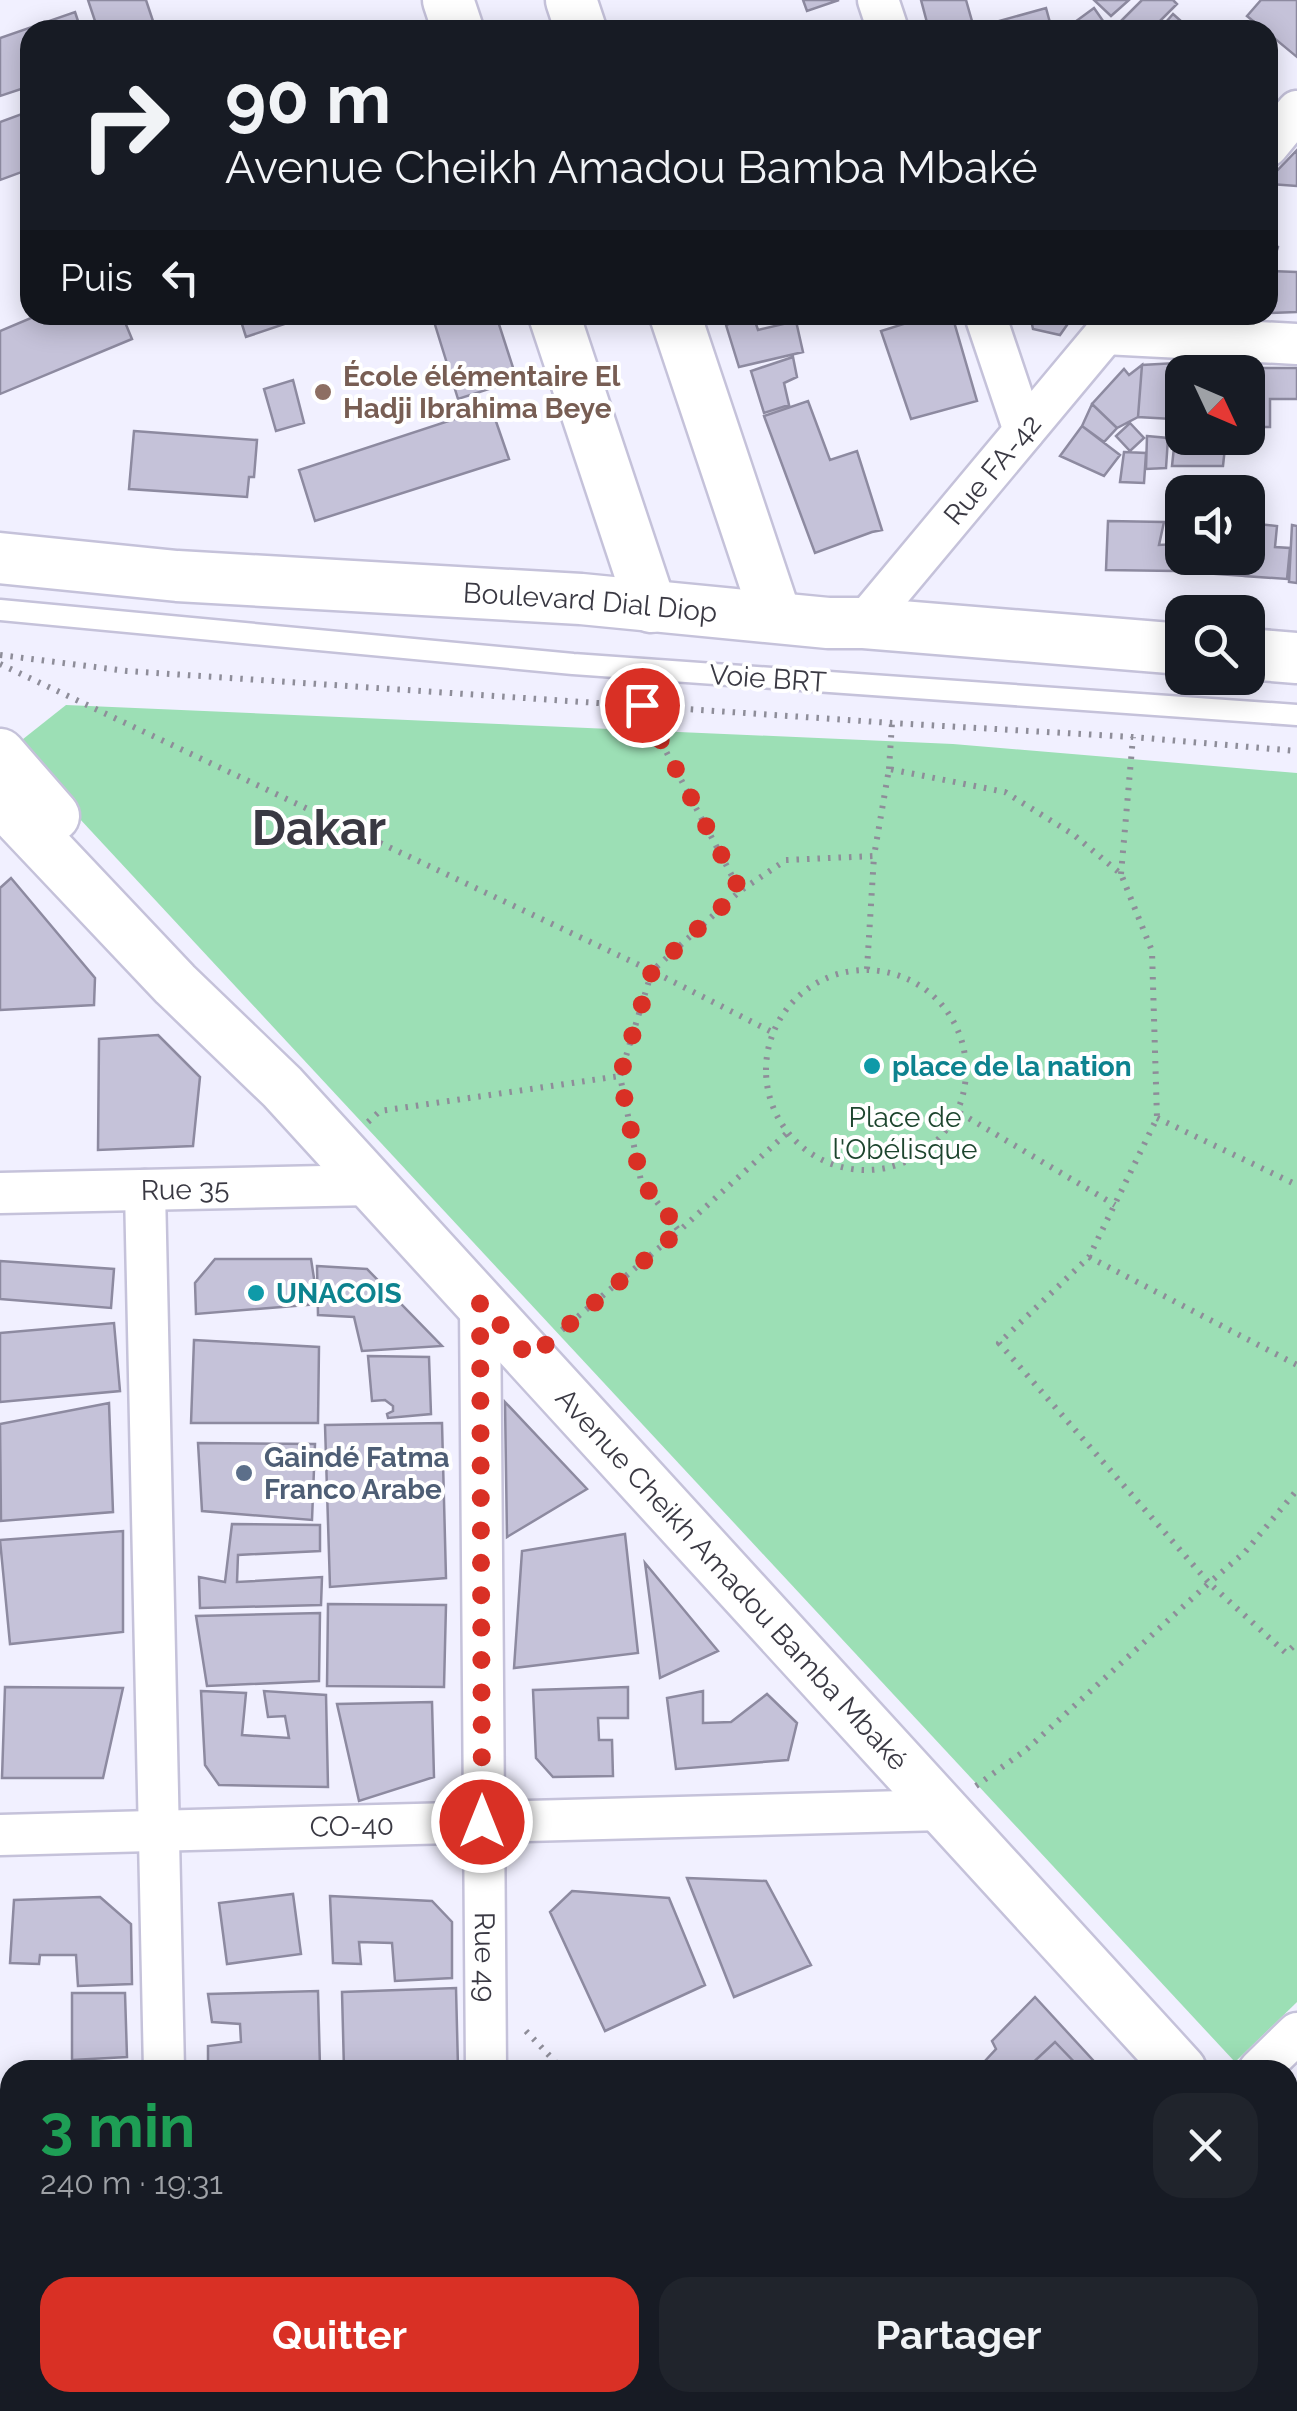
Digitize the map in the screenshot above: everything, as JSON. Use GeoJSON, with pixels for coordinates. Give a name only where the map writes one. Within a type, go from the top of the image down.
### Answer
{"type":"FeatureCollection","features":[{"type":"Feature","properties":{"kind":"street"},"geometry":{"type":"LineString","coordinates":[[1278,134],[1297,111]]}},
{"type":"Feature","properties":{"kind":"street"},"geometry":{"type":"LineString","coordinates":[[557,325],[651,606]]}},
{"type":"Feature","properties":{"kind":"street"},"geometry":{"type":"LineString","coordinates":[[678,325],[776,616]]}},
{"type":"Feature","properties":{"kind":"street"},"geometry":{"type":"LineString","coordinates":[[987,325],[1024,431]]}},
{"type":"Feature","properties":{"kind":"street","name":"Rue FA-42"},"geometry":{"type":"LineString","coordinates":[[864,624],[1112,325]]}},
{"type":"Feature","properties":{"kind":"street"},"geometry":{"type":"LineString","coordinates":[[1122,325],[1297,344]]}},
{"type":"Feature","properties":{"kind":"street","name":"Boulevard Dial Diop"},"geometry":{"type":"LineString","coordinates":[[0,558],[177,576],[581,599],[828,623],[1165,648]]}},
{"type":"Feature","properties":{"kind":"street"},"geometry":{"type":"LineString","coordinates":[[1265,655],[1297,658]]}},
{"type":"Feature","properties":{"kind":"street","name":"Avenue Cheikh Amadou Bamba Mbaké"},"geometry":{"type":"LineString","coordinates":[[0,754],[193,965],[242,1025],[282,1087]]}},
{"type":"Feature","properties":{"kind":"street","name":"Avenue Cheikh Amadou Bamba Mbaké"},"geometry":{"type":"LineString","coordinates":[[0,799],[175,984],[282,1087],[1172,2060]]}},
{"type":"Feature","properties":{"kind":"street","name":"Rue 35"},"geometry":{"type":"LineString","coordinates":[[0,1193],[372,1185]]}},
{"type":"Feature","properties":{"kind":"street"},"geometry":{"type":"LineString","coordinates":[[145,1190],[164,2060]]}},
{"type":"Feature","properties":{"kind":"street","name":"Rue 49"},"geometry":{"type":"LineString","coordinates":[[480,1302],[486,2060]]}},
{"type":"Feature","properties":{"kind":"street","name":"CO-40"},"geometry":{"type":"LineString","coordinates":[[0,1834],[943,1810]]}},
{"type":"Feature","properties":{"kind":"street"},"geometry":{"type":"LineString","coordinates":[[1270,2060],[1297,2033]]}},
{"type":"Feature","properties":{"kind":"lane","name":"Voie BRT"},"geometry":{"type":"LineString","coordinates":[[0,610],[573,664],[1297,715]]}},
{"type":"Feature","properties":{"kind":"path"},"geometry":{"type":"LineString","coordinates":[[0,655],[127,671],[1297,751]]}},
{"type":"Feature","properties":{"kind":"path"},"geometry":{"type":"LineString","coordinates":[[0,664],[652,971],[772,1032]]}},
{"type":"Feature","properties":{"kind":"path"},"geometry":{"type":"LineString","coordinates":[[642,705],[740,890]]}},
{"type":"Feature","properties":{"kind":"path"},"geometry":{"type":"LineString","coordinates":[[868,969],[874,856],[892,724]]}},
{"type":"Feature","properties":{"kind":"path"},"geometry":{"type":"LineString","coordinates":[[1133,738],[1121,874],[1152,951],[1156,1118],[1089,1257],[999,1344],[1209,1583],[1286,1654],[1297,1643]]}},
{"type":"Feature","properties":{"kind":"path"},"geometry":{"type":"LineString","coordinates":[[888,769],[1005,792],[1074,834],[1121,874]]}},
{"type":"Feature","properties":{"kind":"path"},"geometry":{"type":"LineString","coordinates":[[680,1230],[641,1181],[620,1076],[652,971],[740,890],[786,860],[874,856]]}},
{"type":"Feature","properties":{"kind":"path"},"geometry":{"type":"LineString","coordinates":[[868,969],[916,982],[953,1015],[969,1064],[960,1113],[912,1163],[843,1171],[786,1134],[765,1085],[772,1032],[795,998],[828,976],[868,969]]}},
{"type":"Feature","properties":{"kind":"path"},"geometry":{"type":"LineString","coordinates":[[339,1149],[380,1111],[620,1076]]}},
{"type":"Feature","properties":{"kind":"path"},"geometry":{"type":"LineString","coordinates":[[960,1113],[1115,1205]]}},
{"type":"Feature","properties":{"kind":"path"},"geometry":{"type":"LineString","coordinates":[[1156,1118],[1297,1185]]}},
{"type":"Feature","properties":{"kind":"path"},"geometry":{"type":"LineString","coordinates":[[530,1358],[786,1134]]}},
{"type":"Feature","properties":{"kind":"path"},"geometry":{"type":"LineString","coordinates":[[1089,1257],[1297,1365]]}},
{"type":"Feature","properties":{"kind":"path"},"geometry":{"type":"LineString","coordinates":[[943,1810],[1027,1749],[1244,1552],[1297,1490]]}},
{"type":"Feature","properties":{"kind":"green space","name":"Place de l'Obélisque"},"geometry":{"type":"Polygon","coordinates":[[[66,705],[953,744],[1297,773],[1297,2002],[1233,2060],[13,747],[66,705]]]}},
{"type":"Feature","properties":{"kind":"building"},"geometry":{"type":"Polygon","coordinates":[[[88,0],[146,0],[153,20],[95,20],[88,0]]]}},
{"type":"Feature","properties":{"kind":"building"},"geometry":{"type":"Polygon","coordinates":[[[803,0],[839,0],[807,11],[803,0]]]}},
{"type":"Feature","properties":{"kind":"building"},"geometry":{"type":"Polygon","coordinates":[[[921,0],[966,0],[972,20],[926,20],[921,0]]]}},
{"type":"Feature","properties":{"kind":"building"},"geometry":{"type":"Polygon","coordinates":[[[1094,0],[1129,0],[1111,16],[1094,0]]]}},
{"type":"Feature","properties":{"kind":"building"},"geometry":{"type":"Polygon","coordinates":[[[1142,0],[1173,0],[1177,4],[1161,20],[1122,20],[1142,0]]]}},
{"type":"Feature","properties":{"kind":"building"},"geometry":{"type":"Polygon","coordinates":[[[1261,0],[1297,0],[1297,57],[1278,41],[1278,20],[1252,20],[1247,16],[1261,0]]]}},
{"type":"Feature","properties":{"kind":"building"},"geometry":{"type":"Polygon","coordinates":[[[1046,8],[1049,20],[1003,20],[1046,8]]]}},
{"type":"Feature","properties":{"kind":"building"},"geometry":{"type":"Polygon","coordinates":[[[1094,8],[1102,20],[1078,20],[1094,8]]]}},
{"type":"Feature","properties":{"kind":"building"},"geometry":{"type":"Polygon","coordinates":[[[75,12],[78,20],[52,20],[75,12]]]}},
{"type":"Feature","properties":{"kind":"building"},"geometry":{"type":"Polygon","coordinates":[[[20,31],[20,89],[0,96],[0,38],[20,31]]]}},
{"type":"Feature","properties":{"kind":"building"},"geometry":{"type":"Polygon","coordinates":[[[20,115],[20,173],[0,180],[0,122],[20,115]]]}},
{"type":"Feature","properties":{"kind":"building"},"geometry":{"type":"Polygon","coordinates":[[[1297,150],[1297,186],[1278,185],[1278,170],[1297,150]]]}},
{"type":"Feature","properties":{"kind":"building"},"geometry":{"type":"Polygon","coordinates":[[[1278,271],[1297,272],[1297,312],[1278,313],[1278,271]]]}},
{"type":"Feature","properties":{"kind":"building"},"geometry":{"type":"Polygon","coordinates":[[[20,323],[126,325],[132,339],[0,394],[0,331],[20,323]]]}},
{"type":"Feature","properties":{"kind":"building"},"geometry":{"type":"Polygon","coordinates":[[[242,325],[281,325],[246,337],[242,325]]]}},
{"type":"Feature","properties":{"kind":"building"},"geometry":{"type":"Polygon","coordinates":[[[435,325],[499,325],[517,380],[458,399],[435,325]]]}},
{"type":"Feature","properties":{"kind":"building"},"geometry":{"type":"Polygon","coordinates":[[[726,325],[756,325],[758,330],[797,325],[803,352],[739,367],[726,325]]]}},
{"type":"Feature","properties":{"kind":"building"},"geometry":{"type":"Polygon","coordinates":[[[900,325],[955,325],[977,401],[911,419],[881,331],[900,325]]]}},
{"type":"Feature","properties":{"kind":"building"},"geometry":{"type":"Polygon","coordinates":[[[1032,325],[1067,325],[1060,335],[1033,329],[1032,325]]]}},
{"type":"Feature","properties":{"kind":"building"},"geometry":{"type":"Polygon","coordinates":[[[793,357],[797,377],[784,383],[789,405],[764,413],[751,371],[793,357]]]}},
{"type":"Feature","properties":{"kind":"building"},"geometry":{"type":"Polygon","coordinates":[[[1165,364],[1165,419],[1138,417],[1142,365],[1165,364]]]}},
{"type":"Feature","properties":{"kind":"building"},"geometry":{"type":"Polygon","coordinates":[[[1142,365],[1138,417],[1117,428],[1092,404],[1124,369],[1129,375],[1142,365]]]}},
{"type":"Feature","properties":{"kind":"building"},"geometry":{"type":"Polygon","coordinates":[[[1265,368],[1297,368],[1297,399],[1270,399],[1270,427],[1265,427],[1265,368]]]}},
{"type":"Feature","properties":{"kind":"building"},"geometry":{"type":"Polygon","coordinates":[[[293,380],[304,423],[276,431],[264,389],[293,380]]]}},
{"type":"Feature","properties":{"kind":"building"},"geometry":{"type":"Polygon","coordinates":[[[808,401],[830,460],[857,451],[882,530],[815,553],[764,416],[808,401]]]}},
{"type":"Feature","properties":{"kind":"building"},"geometry":{"type":"Polygon","coordinates":[[[1092,404],[1117,428],[1104,442],[1082,426],[1092,404]]]}},
{"type":"Feature","properties":{"kind":"building"},"geometry":{"type":"Polygon","coordinates":[[[491,407],[509,459],[315,521],[299,470],[491,407]]]}},
{"type":"Feature","properties":{"kind":"building"},"geometry":{"type":"Polygon","coordinates":[[[1130,423],[1144,438],[1130,451],[1116,436],[1130,423]]]}},
{"type":"Feature","properties":{"kind":"building"},"geometry":{"type":"Polygon","coordinates":[[[1082,426],[1120,455],[1104,476],[1060,456],[1082,426]]]}},
{"type":"Feature","properties":{"kind":"building"},"geometry":{"type":"Polygon","coordinates":[[[134,431],[257,440],[254,477],[249,477],[247,497],[129,489],[134,431]]]}},
{"type":"Feature","properties":{"kind":"building"},"geometry":{"type":"Polygon","coordinates":[[[1147,436],[1165,438],[1166,468],[1146,469],[1147,436]]]}},
{"type":"Feature","properties":{"kind":"building"},"geometry":{"type":"Polygon","coordinates":[[[1124,452],[1146,453],[1144,483],[1120,482],[1124,452]]]}},
{"type":"Feature","properties":{"kind":"building"},"geometry":{"type":"Polygon","coordinates":[[[1173,455],[1224,455],[1223,466],[1172,466],[1173,455]]]}},
{"type":"Feature","properties":{"kind":"building"},"geometry":{"type":"Polygon","coordinates":[[[1108,521],[1164,522],[1159,545],[1165,545],[1165,571],[1106,570],[1108,521]]]}},
{"type":"Feature","properties":{"kind":"building"},"geometry":{"type":"Polygon","coordinates":[[[1265,525],[1277,526],[1275,547],[1290,548],[1287,579],[1244,576],[1265,575],[1265,525]]]}},
{"type":"Feature","properties":{"kind":"building"},"geometry":{"type":"Polygon","coordinates":[[[1292,525],[1297,526],[1297,583],[1289,582],[1292,525]]]}},
{"type":"Feature","properties":{"kind":"building"},"geometry":{"type":"Polygon","coordinates":[[[11,878],[95,978],[94,1005],[0,1010],[0,888],[11,878]]]}},
{"type":"Feature","properties":{"kind":"building"},"geometry":{"type":"Polygon","coordinates":[[[158,1035],[200,1077],[193,1146],[98,1150],[99,1039],[158,1035]]]}},
{"type":"Feature","properties":{"kind":"building","name":"UNACOIS"},"geometry":{"type":"Polygon","coordinates":[[[215,1259],[311,1259],[318,1304],[196,1314],[195,1283],[215,1259]]]}},
{"type":"Feature","properties":{"kind":"building"},"geometry":{"type":"Polygon","coordinates":[[[0,1261],[114,1269],[111,1308],[0,1299],[0,1261]]]}},
{"type":"Feature","properties":{"kind":"building"},"geometry":{"type":"Polygon","coordinates":[[[317,1266],[367,1269],[442,1346],[362,1351],[354,1317],[318,1315],[317,1266]]]}},
{"type":"Feature","properties":{"kind":"building"},"geometry":{"type":"Polygon","coordinates":[[[114,1323],[120,1391],[0,1402],[0,1333],[114,1323]]]}},
{"type":"Feature","properties":{"kind":"building"},"geometry":{"type":"Polygon","coordinates":[[[194,1340],[319,1347],[318,1423],[191,1423],[194,1340]]]}},
{"type":"Feature","properties":{"kind":"building"},"geometry":{"type":"Polygon","coordinates":[[[368,1356],[429,1357],[431,1414],[388,1418],[393,1406],[385,1400],[372,1401],[368,1356]]]}},
{"type":"Feature","properties":{"kind":"building"},"geometry":{"type":"Polygon","coordinates":[[[505,1402],[587,1489],[507,1537],[505,1402]]]}},
{"type":"Feature","properties":{"kind":"building"},"geometry":{"type":"Polygon","coordinates":[[[109,1403],[113,1512],[1,1521],[0,1424],[109,1403]]]}},
{"type":"Feature","properties":{"kind":"building"},"geometry":{"type":"Polygon","coordinates":[[[442,1423],[446,1578],[330,1587],[325,1425],[442,1423]]]}},
{"type":"Feature","properties":{"kind":"building"},"geometry":{"type":"Polygon","coordinates":[[[198,1443],[315,1444],[312,1520],[202,1511],[198,1443]]]}},
{"type":"Feature","properties":{"kind":"building"},"geometry":{"type":"Polygon","coordinates":[[[232,1524],[320,1525],[320,1551],[238,1555],[237,1582],[322,1577],[321,1605],[200,1608],[199,1577],[225,1582],[232,1524]]]}},
{"type":"Feature","properties":{"kind":"building"},"geometry":{"type":"Polygon","coordinates":[[[123,1531],[123,1632],[10,1644],[0,1540],[123,1531]]]}},
{"type":"Feature","properties":{"kind":"building"},"geometry":{"type":"Polygon","coordinates":[[[625,1534],[638,1653],[514,1668],[522,1551],[625,1534]]]}},
{"type":"Feature","properties":{"kind":"building"},"geometry":{"type":"Polygon","coordinates":[[[645,1563],[718,1651],[660,1678],[645,1563]]]}},
{"type":"Feature","properties":{"kind":"building"},"geometry":{"type":"Polygon","coordinates":[[[328,1604],[446,1605],[444,1687],[327,1686],[328,1604]]]}},
{"type":"Feature","properties":{"kind":"building"},"geometry":{"type":"Polygon","coordinates":[[[320,1613],[319,1681],[207,1686],[196,1616],[320,1613]]]}},
{"type":"Feature","properties":{"kind":"building"},"geometry":{"type":"Polygon","coordinates":[[[5,1687],[123,1688],[103,1778],[2,1778],[5,1687]]]}},
{"type":"Feature","properties":{"kind":"building"},"geometry":{"type":"Polygon","coordinates":[[[628,1687],[628,1718],[598,1718],[599,1740],[612,1740],[613,1776],[553,1777],[536,1758],[533,1690],[628,1687]]]}},
{"type":"Feature","properties":{"kind":"building"},"geometry":{"type":"Polygon","coordinates":[[[201,1691],[246,1693],[242,1735],[289,1738],[285,1716],[268,1717],[264,1691],[326,1695],[328,1787],[219,1785],[205,1765],[201,1691]]]}},
{"type":"Feature","properties":{"kind":"building"},"geometry":{"type":"Polygon","coordinates":[[[703,1691],[703,1723],[731,1722],[767,1694],[797,1723],[788,1760],[676,1769],[667,1698],[703,1691]]]}},
{"type":"Feature","properties":{"kind":"building"},"geometry":{"type":"Polygon","coordinates":[[[432,1702],[434,1777],[359,1801],[337,1704],[432,1702]]]}},
{"type":"Feature","properties":{"kind":"building"},"geometry":{"type":"Polygon","coordinates":[[[687,1878],[766,1881],[811,1965],[734,1997],[687,1878]]]}},
{"type":"Feature","properties":{"kind":"building"},"geometry":{"type":"Polygon","coordinates":[[[572,1891],[669,1898],[705,1985],[605,2031],[550,1912],[572,1891]]]}},
{"type":"Feature","properties":{"kind":"building"},"geometry":{"type":"Polygon","coordinates":[[[293,1894],[301,1954],[227,1964],[219,1903],[293,1894]]]}},
{"type":"Feature","properties":{"kind":"building"},"geometry":{"type":"Polygon","coordinates":[[[330,1896],[432,1901],[452,1922],[452,1978],[395,1981],[392,1943],[359,1942],[361,1964],[333,1963],[330,1896]]]}},
{"type":"Feature","properties":{"kind":"building"},"geometry":{"type":"Polygon","coordinates":[[[100,1897],[131,1924],[132,1984],[78,1986],[76,1955],[40,1955],[39,1964],[10,1963],[14,1900],[100,1897]]]}},
{"type":"Feature","properties":{"kind":"building"},"geometry":{"type":"Polygon","coordinates":[[[456,1988],[458,2060],[344,2060],[342,1992],[456,1988]]]}},
{"type":"Feature","properties":{"kind":"building"},"geometry":{"type":"Polygon","coordinates":[[[318,1991],[320,2060],[208,2060],[208,2046],[241,2042],[240,2024],[212,2022],[208,1994],[318,1991]]]}},
{"type":"Feature","properties":{"kind":"building"},"geometry":{"type":"Polygon","coordinates":[[[72,1993],[125,1993],[127,2057],[72,2060],[72,1993]]]}},
{"type":"Feature","properties":{"kind":"building"},"geometry":{"type":"Polygon","coordinates":[[[1035,1997],[1093,2060],[1072,2060],[1055,2042],[1036,2060],[986,2060],[996,2049],[992,2041],[1035,1997]]]}},
{"type":"Feature","properties":{"kind":"building"},"geometry":{"type":"Polygon","coordinates":[[[1055,2042],[1072,2060],[1036,2060],[1055,2042]]]}},
{"type":"Feature","properties":{"kind":"place","name":"École élémentaire El Hadji Ibrahima Beye"},"geometry":{"type":"Point","coordinates":[323,392]}},
{"type":"Feature","properties":{"kind":"place","name":"place de la nation"},"geometry":{"type":"Point","coordinates":[872,1066]}},
{"type":"Feature","properties":{"kind":"place","name":"UNACOIS"},"geometry":{"type":"Point","coordinates":[256,1293]}},
{"type":"Feature","properties":{"kind":"place","name":"Gaindé Fatma Franco Arabe"},"geometry":{"type":"Point","coordinates":[244,1473]}},
{"type":"Feature","properties":{"kind":"district","name":"Dakar"},"geometry":{"type":"Point","coordinates":[319,828]}},
{"type":"Feature","properties":{"kind":"route"},"geometry":{"type":"LineString","coordinates":[[482,1822],[480,1302],[530,1358],[680,1230],[641,1181],[620,1076],[652,971],[740,890],[642,705]]}}]}
